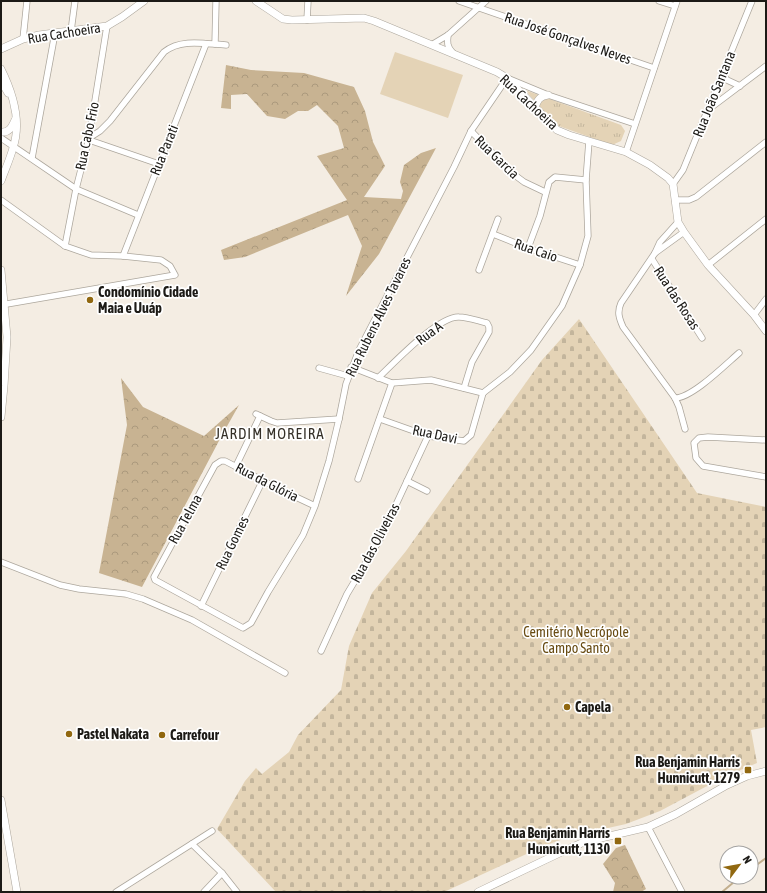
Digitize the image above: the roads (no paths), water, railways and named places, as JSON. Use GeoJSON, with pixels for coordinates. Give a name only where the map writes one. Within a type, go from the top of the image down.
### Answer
{"type":"FeatureCollection","features":[{"type":"Feature","properties":{"kind":"main road","name":"Rua Cachoeira"},"geometry":{"type":"LineString","coordinates":[[1,48],[23,39],[107,26],[144,1]]}},
{"type":"Feature","properties":{"kind":"main road","name":"Rua Cachoeira"},"geometry":{"type":"LineString","coordinates":[[261,2],[283,19],[308,20],[364,18],[433,44],[497,72],[507,78],[557,130],[569,136],[626,152],[650,165],[668,178],[673,184]]}},
{"type":"Feature","properties":{"kind":"main road"},"geometry":{"type":"LineString","coordinates":[[1,69],[9,87],[16,117],[16,136],[14,147],[1,181]]}},
{"type":"Feature","properties":{"kind":"main road"},"geometry":{"type":"LineString","coordinates":[[1,81],[14,104]]}},
{"type":"Feature","properties":{"kind":"main road"},"geometry":{"type":"LineString","coordinates":[[535,108],[538,100],[543,96],[548,95]]}},
{"type":"Feature","properties":{"kind":"main road"},"geometry":{"type":"LineString","coordinates":[[2,134],[10,130],[16,117]]}},
{"type":"Feature","properties":{"kind":"main road"},"geometry":{"type":"LineString","coordinates":[[673,184],[678,222],[684,232],[708,265],[754,315],[766,331]]}},
{"type":"Feature","properties":{"kind":"main road"},"geometry":{"type":"LineString","coordinates":[[1,270],[7,349],[1,417]]}},
{"type":"Feature","properties":{"kind":"main road"},"geometry":{"type":"LineString","coordinates":[[478,892],[584,842],[648,827],[676,814],[727,785],[747,776],[766,771]]}},
{"type":"Feature","properties":{"kind":"main road"},"geometry":{"type":"LineString","coordinates":[[1,800],[17,891]]}},
{"type":"Feature","properties":{"kind":"street"},"geometry":{"type":"LineString","coordinates":[[23,39],[27,1]]}},
{"type":"Feature","properties":{"kind":"street"},"geometry":{"type":"LineString","coordinates":[[71,31],[75,1]]}},
{"type":"Feature","properties":{"kind":"street"},"geometry":{"type":"LineString","coordinates":[[215,44],[216,1]]}},
{"type":"Feature","properties":{"kind":"street"},"geometry":{"type":"LineString","coordinates":[[308,1],[308,20]]}},
{"type":"Feature","properties":{"kind":"street","name":"Rua José Gonçalves Neves"},"geometry":{"type":"LineString","coordinates":[[459,1],[654,68]]}},
{"type":"Feature","properties":{"kind":"street"},"geometry":{"type":"LineString","coordinates":[[433,44],[448,35],[486,1]]}},
{"type":"Feature","properties":{"kind":"street"},"geometry":{"type":"LineString","coordinates":[[626,152],[676,4],[659,1]]}},
{"type":"Feature","properties":{"kind":"street","name":"Rua João Santana"},"geometry":{"type":"LineString","coordinates":[[673,184],[683,170],[752,1]]}},
{"type":"Feature","properties":{"kind":"street","name":"Rua Cabo Frio"},"geometry":{"type":"LineString","coordinates":[[65,246],[76,189],[89,139],[107,26]]}},
{"type":"Feature","properties":{"kind":"street"},"geometry":{"type":"LineString","coordinates":[[32,158],[55,33]]}},
{"type":"Feature","properties":{"kind":"street"},"geometry":{"type":"LineString","coordinates":[[448,35],[449,48],[453,53]]}},
{"type":"Feature","properties":{"kind":"street"},"geometry":{"type":"LineString","coordinates":[[89,139],[110,121],[164,52],[170,47],[183,43],[226,45]]}},
{"type":"Feature","properties":{"kind":"street","name":"Rua Parati"},"geometry":{"type":"LineString","coordinates":[[123,256],[206,44]]}},
{"type":"Feature","properties":{"kind":"street"},"geometry":{"type":"LineString","coordinates":[[708,110],[766,66]]}},
{"type":"Feature","properties":{"kind":"street"},"geometry":{"type":"LineString","coordinates":[[722,74],[727,80],[740,86]]}},
{"type":"Feature","properties":{"kind":"street"},"geometry":{"type":"LineString","coordinates":[[507,78],[548,95],[635,124]]}},
{"type":"Feature","properties":{"kind":"street","name":"Rua Rubens Alves Tavares"},"geometry":{"type":"LineString","coordinates":[[201,606],[243,628],[250,623],[303,535],[315,506],[329,461],[339,419],[342,398],[351,367],[471,131],[507,78]]}},
{"type":"Feature","properties":{"kind":"street","name":"Rua Garcia"},"geometry":{"type":"LineString","coordinates":[[471,131],[512,173],[524,182],[545,192]]}},
{"type":"Feature","properties":{"kind":"street"},"geometry":{"type":"LineString","coordinates":[[2,134],[14,147],[76,189],[138,215]]}},
{"type":"Feature","properties":{"kind":"street"},"geometry":{"type":"LineString","coordinates":[[89,139],[159,164]]}},
{"type":"Feature","properties":{"kind":"street"},"geometry":{"type":"LineString","coordinates":[[351,367],[392,383],[431,380],[482,393],[510,372],[531,350],[559,311],[580,265],[588,236],[586,180],[589,141]]}},
{"type":"Feature","properties":{"kind":"street"},"geometry":{"type":"LineString","coordinates":[[675,200],[689,200],[696,197],[766,142]]}},
{"type":"Feature","properties":{"kind":"street"},"geometry":{"type":"LineString","coordinates":[[528,248],[540,216],[545,192],[549,182],[555,176],[586,180]]}},
{"type":"Feature","properties":{"kind":"street"},"geometry":{"type":"LineString","coordinates":[[1,200],[65,246],[91,256],[123,256],[161,260],[170,266],[175,275],[76,295],[3,304]]}},
{"type":"Feature","properties":{"kind":"street"},"geometry":{"type":"LineString","coordinates":[[479,270],[498,219]]}},
{"type":"Feature","properties":{"kind":"street"},"geometry":{"type":"LineString","coordinates":[[708,265],[766,219]]}},
{"type":"Feature","properties":{"kind":"street"},"geometry":{"type":"LineString","coordinates":[[678,222],[660,242],[656,253],[621,303],[618,310],[619,318],[623,327],[675,398],[685,429]]}},
{"type":"Feature","properties":{"kind":"street"},"geometry":{"type":"LineString","coordinates":[[656,253],[684,232]]}},
{"type":"Feature","properties":{"kind":"street","name":"Rua Caio"},"geometry":{"type":"LineString","coordinates":[[493,234],[528,248],[580,265]]}},
{"type":"Feature","properties":{"kind":"street","name":"Rua das Rosas"},"geometry":{"type":"LineString","coordinates":[[652,259],[702,338]]}},
{"type":"Feature","properties":{"kind":"street"},"geometry":{"type":"LineString","coordinates":[[754,315],[766,299]]}},
{"type":"Feature","properties":{"kind":"street","name":"Rua A"},"geometry":{"type":"LineString","coordinates":[[378,378],[411,346],[432,329],[447,320],[459,317],[485,323],[489,327],[489,332],[472,362],[464,388]]}},
{"type":"Feature","properties":{"kind":"street"},"geometry":{"type":"LineString","coordinates":[[675,398],[680,398],[690,393],[739,353]]}},
{"type":"Feature","properties":{"kind":"street"},"geometry":{"type":"LineString","coordinates":[[319,368],[348,376]]}},
{"type":"Feature","properties":{"kind":"street"},"geometry":{"type":"LineString","coordinates":[[358,479],[392,383]]}},
{"type":"Feature","properties":{"kind":"street","name":"Rua Davi"},"geometry":{"type":"LineString","coordinates":[[380,419],[428,436],[467,440],[471,435],[482,393]]}},
{"type":"Feature","properties":{"kind":"street"},"geometry":{"type":"LineString","coordinates":[[236,466],[258,415],[277,423],[339,419]]}},
{"type":"Feature","properties":{"kind":"street","name":"Rua das Oliveiras"},"geometry":{"type":"LineString","coordinates":[[321,651],[347,594],[380,540],[428,436]]}},
{"type":"Feature","properties":{"kind":"street"},"geometry":{"type":"LineString","coordinates":[[766,440],[708,437],[699,438],[694,443],[696,458],[703,466],[766,477]]}},
{"type":"Feature","properties":{"kind":"street","name":"Rua da Glória"},"geometry":{"type":"LineString","coordinates":[[218,463],[225,460],[283,491],[315,506]]}},
{"type":"Feature","properties":{"kind":"street","name":"Rua Telma"},"geometry":{"type":"LineString","coordinates":[[201,606],[156,581],[154,577],[218,463]]}},
{"type":"Feature","properties":{"kind":"street","name":"Rua Gomes"},"geometry":{"type":"LineString","coordinates":[[201,606],[263,480]]}},
{"type":"Feature","properties":{"kind":"street"},"geometry":{"type":"LineString","coordinates":[[407,481],[427,491]]}},
{"type":"Feature","properties":{"kind":"street"},"geometry":{"type":"LineString","coordinates":[[1,562],[60,585],[79,589],[126,594],[143,599],[192,620],[286,672]]}},
{"type":"Feature","properties":{"kind":"street"},"geometry":{"type":"LineString","coordinates":[[648,827],[682,892]]}},
{"type":"Feature","properties":{"kind":"street"},"geometry":{"type":"LineString","coordinates":[[116,892],[212,831]]}},
{"type":"Feature","properties":{"kind":"street"},"geometry":{"type":"LineString","coordinates":[[192,844],[222,874],[237,892]]}},
{"type":"Feature","properties":{"kind":"street"},"geometry":{"type":"LineString","coordinates":[[204,892],[222,874]]}},
{"type":"Feature","properties":{"kind":"waterway"},"geometry":{"type":"LineString","coordinates":[[759,863],[766,858]]}},
{"type":"Feature","properties":{"kind":"waterway"},"geometry":{"type":"LineString","coordinates":[[722,892],[730,885]]}},
{"type":"Feature","properties":{"kind":"place","name":"Condomínio Cidade Maia e Uuáp"},"geometry":{"type":"Point","coordinates":[90,300]}},
{"type":"Feature","properties":{"kind":"place","name":"Capela"},"geometry":{"type":"Point","coordinates":[567,707]}},
{"type":"Feature","properties":{"kind":"place","name":"Pastel Nakata"},"geometry":{"type":"Point","coordinates":[69,734]}},
{"type":"Feature","properties":{"kind":"place","name":"Carrefour"},"geometry":{"type":"Point","coordinates":[162,735]}},
{"type":"Feature","properties":{"kind":"place","name":"Rua Benjamin Harris Hunnicutt, 1279"},"geometry":{"type":"Point","coordinates":[748,770]}},
{"type":"Feature","properties":{"kind":"place","name":"Rua Benjamin Harris Hunnicutt, 1130"},"geometry":{"type":"Point","coordinates":[618,841]}},
{"type":"Feature","properties":{"kind":"district","name":"JARDIM MOREIRA"},"geometry":{"type":"Point","coordinates":[270,434]}},
{"type":"Feature","properties":{"kind":"park label","name":"Cemitério Necrópole Campo Santo"},"geometry":{"type":"Point","coordinates":[576,640]}}]}
